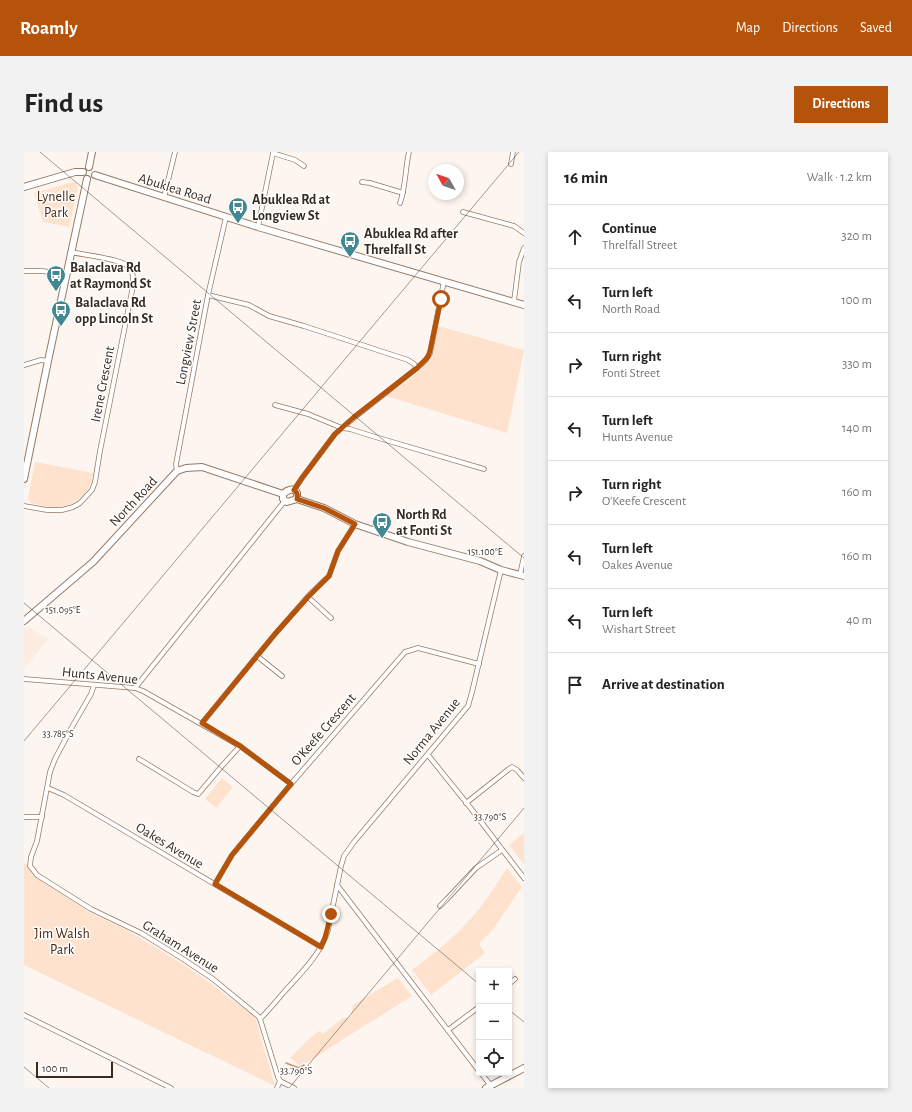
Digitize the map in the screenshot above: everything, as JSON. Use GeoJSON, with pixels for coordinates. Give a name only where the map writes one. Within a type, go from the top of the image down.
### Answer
{"type":"FeatureCollection","features":[{"type":"Feature","properties":{"kind":"street"},"geometry":{"type":"LineString","coordinates":[[24,187],[71,173],[83,172],[89,167],[92,152]]}},
{"type":"Feature","properties":{"kind":"street"},"geometry":{"type":"LineString","coordinates":[[164,197],[175,152]]}},
{"type":"Feature","properties":{"kind":"street"},"geometry":{"type":"LineString","coordinates":[[400,203],[403,193],[406,164],[409,152]]}},
{"type":"Feature","properties":{"kind":"street"},"geometry":{"type":"LineString","coordinates":[[511,164],[513,152]]}},
{"type":"Feature","properties":{"kind":"street"},"geometry":{"type":"LineString","coordinates":[[258,227],[274,153],[295,160],[304,166]]}},
{"type":"Feature","properties":{"kind":"street"},"geometry":{"type":"LineString","coordinates":[[87,179],[90,179],[95,175],[94,170],[89,167]]}},
{"type":"Feature","properties":{"kind":"street"},"geometry":{"type":"LineString","coordinates":[[24,479],[87,179],[83,172]]}},
{"type":"Feature","properties":{"kind":"street","name":"Abuklea Road"},"geometry":{"type":"LineString","coordinates":[[95,175],[258,227],[524,305]]}},
{"type":"Feature","properties":{"kind":"street"},"geometry":{"type":"LineString","coordinates":[[362,182],[403,193]]}},
{"type":"Feature","properties":{"kind":"street"},"geometry":{"type":"LineString","coordinates":[[463,212],[514,226],[524,233]]}},
{"type":"Feature","properties":{"kind":"street","name":"Longview Street"},"geometry":{"type":"LineString","coordinates":[[177,471],[176,464],[208,295],[226,217]]}},
{"type":"Feature","properties":{"kind":"street"},"geometry":{"type":"LineString","coordinates":[[514,302],[519,262],[524,248]]}},
{"type":"Feature","properties":{"kind":"street","name":"Irene Crescent"},"geometry":{"type":"LineString","coordinates":[[24,506],[47,510],[62,510],[74,507],[80,503],[92,490],[95,482],[133,286],[133,274],[128,266],[118,262],[71,252]]}},
{"type":"Feature","properties":{"kind":"street"},"geometry":{"type":"LineString","coordinates":[[24,271],[43,271],[66,276]]}},
{"type":"Feature","properties":{"kind":"street"},"geometry":{"type":"LineString","coordinates":[[294,490],[335,434],[354,417],[425,361],[430,353],[444,281]]}},
{"type":"Feature","properties":{"kind":"street"},"geometry":{"type":"LineString","coordinates":[[208,295],[249,305],[269,316],[408,360],[417,368]]}},
{"type":"Feature","properties":{"kind":"street"},"geometry":{"type":"LineString","coordinates":[[24,365],[41,360],[48,361]]}},
{"type":"Feature","properties":{"kind":"street"},"geometry":{"type":"LineString","coordinates":[[275,405],[308,414],[342,428],[350,429],[484,469]]}},
{"type":"Feature","properties":{"kind":"street","name":"North Road"},"geometry":{"type":"LineString","coordinates":[[24,621],[93,562],[177,471],[186,468],[202,467],[283,494]]}},
{"type":"Feature","properties":{"kind":"street"},"geometry":{"type":"LineString","coordinates":[[294,490],[292,489],[286,491],[283,494],[282,496],[285,500],[289,502],[297,499],[324,508],[355,524],[408,542],[480,561],[501,570],[522,576],[524,556]]}},
{"type":"Feature","properties":{"kind":"street"},"geometry":{"type":"LineString","coordinates":[[294,490],[297,493],[297,499]]}},
{"type":"Feature","properties":{"kind":"street"},"geometry":{"type":"LineString","coordinates":[[135,688],[285,500]]}},
{"type":"Feature","properties":{"kind":"street"},"geometry":{"type":"LineString","coordinates":[[202,723],[257,656],[308,597],[329,576],[338,551],[355,524]]}},
{"type":"Feature","properties":{"kind":"street","name":"Norma Avenue"},"geometry":{"type":"LineString","coordinates":[[260,1019],[321,947],[328,930],[344,856],[354,842],[468,706],[501,570]]}},
{"type":"Feature","properties":{"kind":"street"},"geometry":{"type":"LineString","coordinates":[[308,597],[331,618]]}},
{"type":"Feature","properties":{"kind":"street","name":"O'Keefe Crescent"},"geometry":{"type":"LineString","coordinates":[[215,884],[232,855],[405,652],[418,648],[479,664]]}},
{"type":"Feature","properties":{"kind":"street"},"geometry":{"type":"LineString","coordinates":[[257,656],[282,676]]}},
{"type":"Feature","properties":{"kind":"street","name":"Hunts Avenue"},"geometry":{"type":"LineString","coordinates":[[24,680],[135,688],[143,691],[202,723],[240,746],[291,784]]}},
{"type":"Feature","properties":{"kind":"street"},"geometry":{"type":"LineString","coordinates":[[24,817],[42,817],[50,772],[54,759],[91,694],[94,685]]}},
{"type":"Feature","properties":{"kind":"street"},"geometry":{"type":"LineString","coordinates":[[139,759],[198,794],[240,746]]}},
{"type":"Feature","properties":{"kind":"street"},"geometry":{"type":"LineString","coordinates":[[428,754],[524,878]]}},
{"type":"Feature","properties":{"kind":"street"},"geometry":{"type":"LineString","coordinates":[[466,802],[512,767],[524,778]]}},
{"type":"Feature","properties":{"kind":"street","name":"Oakes Avenue"},"geometry":{"type":"LineString","coordinates":[[48,788],[64,795],[321,947]]}},
{"type":"Feature","properties":{"kind":"street","name":"Graham Avenue"},"geometry":{"type":"LineString","coordinates":[[42,817],[30,866],[37,875],[91,909],[141,933],[188,962],[213,979],[260,1019]]}},
{"type":"Feature","properties":{"kind":"street"},"geometry":{"type":"LineString","coordinates":[[440,906],[476,868],[502,850]]}},
{"type":"Feature","properties":{"kind":"street"},"geometry":{"type":"LineString","coordinates":[[337,886],[476,1066]]}},
{"type":"Feature","properties":{"kind":"street"},"geometry":{"type":"LineString","coordinates":[[448,1030],[476,1009]]}},
{"type":"Feature","properties":{"kind":"street"},"geometry":{"type":"LineString","coordinates":[[24,1016],[171,1088]]}},
{"type":"Feature","properties":{"kind":"street"},"geometry":{"type":"LineString","coordinates":[[260,1019],[280,1081],[294,1088]]}},
{"type":"Feature","properties":{"kind":"street"},"geometry":{"type":"LineString","coordinates":[[482,1076],[488,1087],[524,1068]]}},
{"type":"Feature","properties":{"kind":"street"},"geometry":{"type":"LineString","coordinates":[[277,1088],[280,1081]]}},
{"type":"Feature","properties":{"kind":"shaded area"},"geometry":{"type":"Polygon","coordinates":[[[28,627],[48,639],[24,669],[24,630],[28,627]]]}},
{"type":"Feature","properties":{"kind":"green space","name":"Lynelle Park"},"geometry":{"type":"Polygon","coordinates":[[[73,182],[76,183],[78,187],[69,227],[43,222],[34,193],[73,182]]]}},
{"type":"Feature","properties":{"kind":"green space"},"geometry":{"type":"Polygon","coordinates":[[[438,326],[524,350],[507,433],[386,396],[426,364],[433,351],[438,326]]]}},
{"type":"Feature","properties":{"kind":"green space"},"geometry":{"type":"Polygon","coordinates":[[[35,462],[93,473],[91,484],[84,495],[79,499],[63,506],[52,507],[31,503],[28,498],[35,462]]]}},
{"type":"Feature","properties":{"kind":"green space"},"geometry":{"type":"Polygon","coordinates":[[[222,778],[233,787],[216,808],[205,799],[222,778]]]}},
{"type":"Feature","properties":{"kind":"green space"},"geometry":{"type":"Polygon","coordinates":[[[524,833],[524,864],[509,845],[524,833]]]}},
{"type":"Feature","properties":{"kind":"green space","name":"Jim Walsh Park"},"geometry":{"type":"Polygon","coordinates":[[[24,863],[27,864],[34,876],[89,912],[130,932],[168,955],[199,975],[255,1017],[275,1086],[24,965],[24,863]]]}},
{"type":"Feature","properties":{"kind":"green space"},"geometry":{"type":"Polygon","coordinates":[[[507,868],[522,887],[493,929],[479,944],[485,953],[431,995],[412,970],[445,944],[476,913],[507,868]]]}},
{"type":"Feature","properties":{"kind":"green space"},"geometry":{"type":"Polygon","coordinates":[[[398,978],[412,996],[307,1063],[304,1062],[299,1065],[290,1058],[319,1031],[323,1034],[343,1018],[348,1018],[351,1016],[353,1005],[398,978]]]}},
{"type":"Feature","properties":{"kind":"waterway"},"geometry":{"type":"LineString","coordinates":[[286,1063],[299,1068],[304,1065]]}},
{"type":"Feature","properties":{"kind":"place","name":"Abuklea Rd at Longview St"},"geometry":{"type":"Point","coordinates":[238,224]}},
{"type":"Feature","properties":{"kind":"place","name":"Abuklea Rd after Threlfall St"},"geometry":{"type":"Point","coordinates":[350,258]}},
{"type":"Feature","properties":{"kind":"place","name":"Balaclava Rd at Raymond St"},"geometry":{"type":"Point","coordinates":[56,292]}},
{"type":"Feature","properties":{"kind":"place","name":"Balaclava Rd opp Lincoln St"},"geometry":{"type":"Point","coordinates":[61,327]}},
{"type":"Feature","properties":{"kind":"place","name":"North Rd at Fonti St"},"geometry":{"type":"Point","coordinates":[382,539]}},
{"type":"Feature","properties":{"kind":"route"},"geometry":{"type":"LineString","coordinates":[[331,914],[328,930],[321,947],[215,884],[232,855],[291,784],[240,746],[202,723],[275,634],[329,576],[338,551],[355,524],[324,508],[297,499],[297,493],[294,490],[335,434],[354,417],[425,361],[430,351],[441,299]]}}]}
